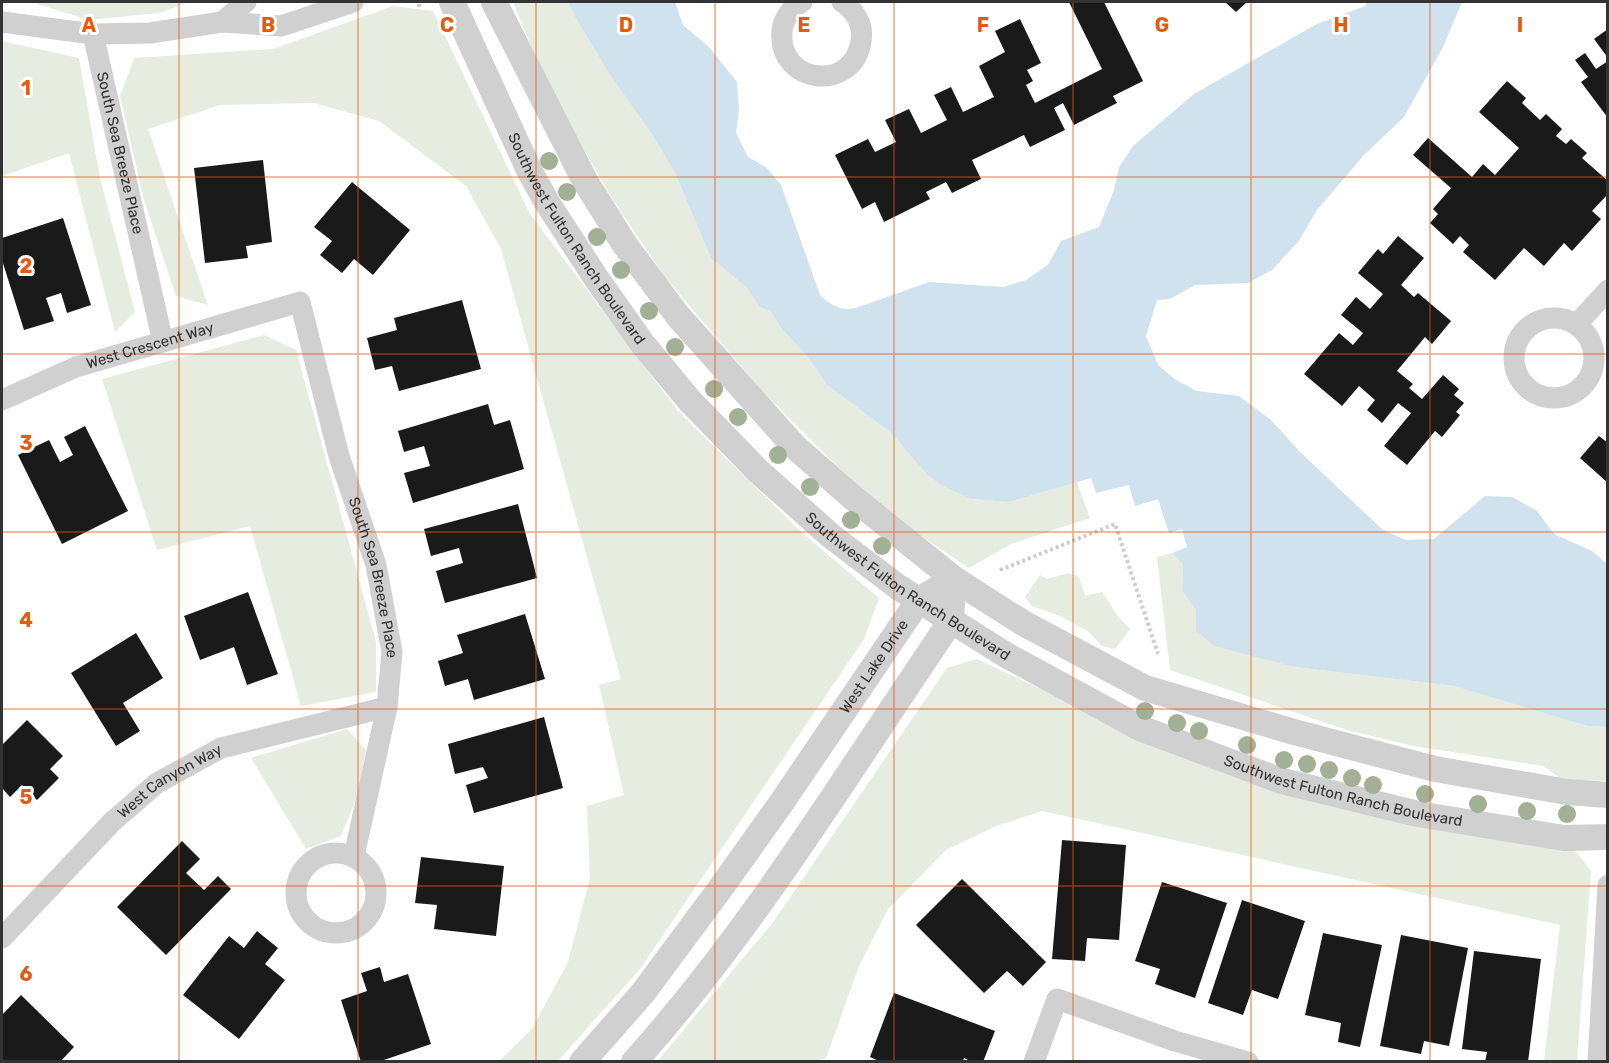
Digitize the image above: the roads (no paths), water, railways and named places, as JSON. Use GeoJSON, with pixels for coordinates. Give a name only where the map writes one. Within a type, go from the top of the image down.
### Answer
{"type":"FeatureCollection","features":[{"type":"Feature","properties":{"kind":"street"},"geometry":{"type":"LineString","coordinates":[[222,22],[246,2]]}},
{"type":"Feature","properties":{"kind":"street"},"geometry":{"type":"LineString","coordinates":[[2,22],[93,34],[150,33],[222,22],[281,26],[353,2]]}},
{"type":"Feature","properties":{"kind":"street","name":"Southwest Fulton Ranch Boulevard"},"geometry":{"type":"LineString","coordinates":[[452,2],[530,172],[572,241],[642,343],[689,400],[758,471],[831,536],[898,587],[1006,655],[1140,728],[1282,781],[1418,814],[1564,838],[1608,837]]}},
{"type":"Feature","properties":{"kind":"street","name":"Southwest Fulton Ranch Boulevard"},"geometry":{"type":"LineString","coordinates":[[494,2],[585,181],[625,245],[678,316],[794,446],[852,497],[954,579],[1023,623],[1145,688],[1294,732],[1435,769],[1567,792],[1608,795]]}},
{"type":"Feature","properties":{"kind":"street"},"geometry":{"type":"LineString","coordinates":[[802,2],[789,12],[782,26],[781,39],[784,53],[792,64],[804,73],[817,76],[831,76],[843,70],[852,63],[859,52],[862,40],[861,28],[850,3]]}},
{"type":"Feature","properties":{"kind":"street","name":"South Sea Breeze Place"},"geometry":{"type":"LineString","coordinates":[[93,34],[163,342]]}},
{"type":"Feature","properties":{"kind":"street"},"geometry":{"type":"LineString","coordinates":[[1577,324],[1608,290]]}},
{"type":"Feature","properties":{"kind":"street","name":"South Sea Breeze Place"},"geometry":{"type":"LineString","coordinates":[[300,302],[339,456],[376,565],[392,652],[387,707],[354,856]]}},
{"type":"Feature","properties":{"kind":"street","name":"West Crescent Way"},"geometry":{"type":"LineString","coordinates":[[2,400],[76,367],[300,302]]}},
{"type":"Feature","properties":{"kind":"street"},"geometry":{"type":"LineString","coordinates":[[634,1062],[673,1018],[753,915],[951,621],[954,579]]}},
{"type":"Feature","properties":{"kind":"street","name":"West Lake Drive"},"geometry":{"type":"LineString","coordinates":[[582,1062],[642,994],[720,889],[919,600],[954,579]]}},
{"type":"Feature","properties":{"kind":"street","name":"West Canyon Way"},"geometry":{"type":"LineString","coordinates":[[2,938],[112,822],[157,783],[221,748],[387,707]]}},
{"type":"Feature","properties":{"kind":"street"},"geometry":{"type":"LineString","coordinates":[[1598,1062],[1608,885]]}},
{"type":"Feature","properties":{"kind":"street"},"geometry":{"type":"LineString","coordinates":[[1034,1062],[1057,999],[1175,1041],[1248,1062]]}},
{"type":"Feature","properties":{"kind":"water"},"geometry":{"type":"Polygon","coordinates":[[[568,2],[675,2],[683,25],[709,47],[737,82],[739,110],[736,133],[748,157],[767,168],[781,185],[820,295],[832,305],[845,309],[856,308],[929,282],[1003,287],[1026,280],[1048,265],[1061,241],[1099,227],[1114,190],[1119,167],[1133,146],[1194,94],[1317,24],[1365,6],[1367,2],[1465,2],[1461,4],[1443,47],[1404,117],[1364,155],[1317,210],[1298,242],[1272,270],[1248,283],[1195,285],[1170,299],[1157,300],[1146,336],[1158,365],[1176,380],[1197,391],[1239,396],[1271,420],[1300,452],[1383,530],[1406,540],[1434,539],[1485,496],[1512,497],[1537,511],[1554,534],[1592,551],[1607,564],[1607,727],[1587,726],[1454,686],[1295,667],[1214,646],[1196,631],[1196,610],[1182,591],[1183,564],[1172,553],[1187,547],[1182,529],[1169,533],[1158,499],[1135,506],[1129,485],[1096,493],[1091,478],[1009,502],[971,499],[941,485],[928,475],[890,432],[827,385],[807,356],[781,328],[772,313],[760,307],[747,288],[711,258],[675,173],[653,136],[610,75],[568,2]]]}}]}
